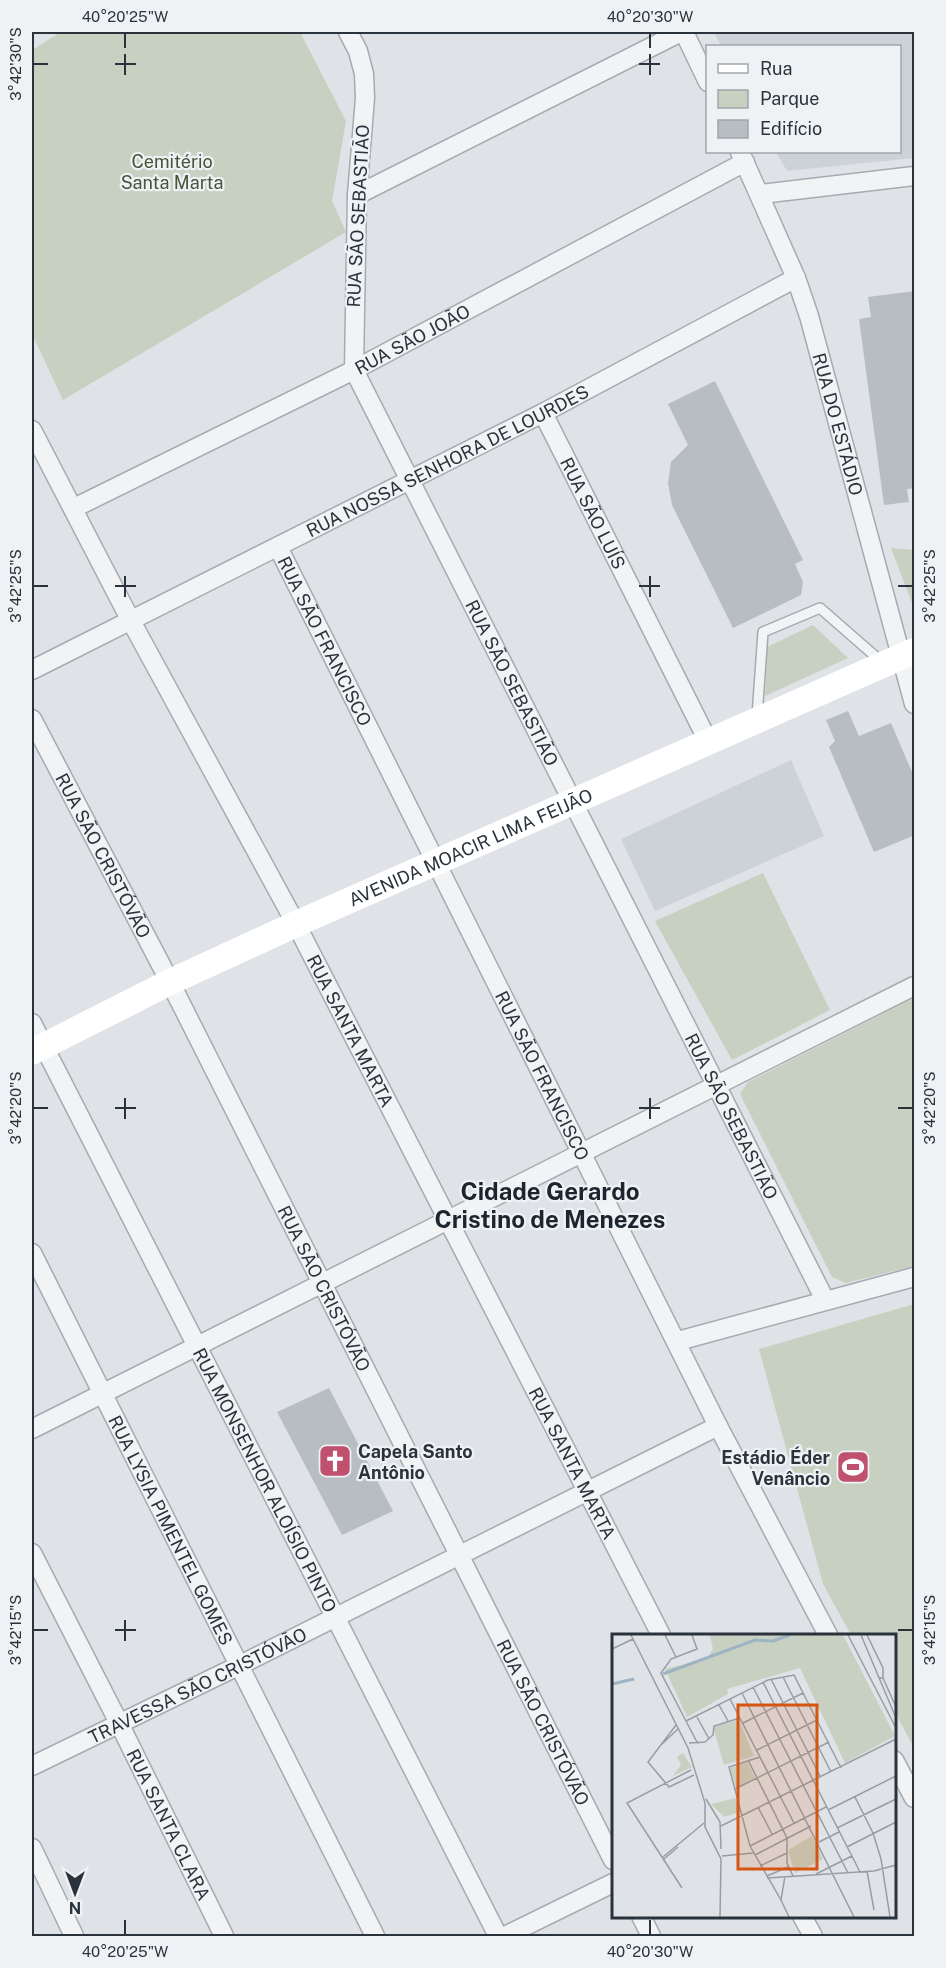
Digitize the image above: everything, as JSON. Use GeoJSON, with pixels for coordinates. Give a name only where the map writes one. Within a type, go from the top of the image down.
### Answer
{"type":"FeatureCollection","features":[{"type":"Feature","properties":{"kind":"main road","name":"AVENIDA MOACIR LIMA FEIJÃO"},"geometry":{"type":"LineString","coordinates":[[37,1049],[170,982],[296,924],[900,657]]}},
{"type":"Feature","properties":{"kind":"street","name":"RUA SÃO SEBASTIÃO"},"geometry":{"type":"LineString","coordinates":[[348,32],[358,51],[364,74],[365,98],[357,195],[354,370],[825,1300]]}},
{"type":"Feature","properties":{"kind":"street"},"geometry":{"type":"LineString","coordinates":[[357,195],[683,32],[706,78]]}},
{"type":"Feature","properties":{"kind":"street","name":"RUA DO ESTÁDIO"},"geometry":{"type":"LineString","coordinates":[[742,157],[761,194],[796,278],[900,657],[915,704]]}},
{"type":"Feature","properties":{"kind":"street","name":"RUA SÃO JOÃO"},"geometry":{"type":"LineString","coordinates":[[74,508],[354,370],[742,157]]}},
{"type":"Feature","properties":{"kind":"street"},"geometry":{"type":"LineString","coordinates":[[761,194],[915,176]]}},
{"type":"Feature","properties":{"kind":"street","name":"RUA NOSSA SENHORA DE LOURDES"},"geometry":{"type":"LineString","coordinates":[[32,670],[543,413],[796,278]]}},
{"type":"Feature","properties":{"kind":"street","name":"RUA SÃO LUÍS"},"geometry":{"type":"LineString","coordinates":[[543,413],[708,741]]}},
{"type":"Feature","properties":{"kind":"street","name":"RUA SANTA MARTA"},"geometry":{"type":"LineString","coordinates":[[32,430],[131,621],[296,924],[660,1634]]}},
{"type":"Feature","properties":{"kind":"street","name":"RUA SÃO FRANCISCO"},"geometry":{"type":"LineString","coordinates":[[278,547],[678,1341],[718,1426],[827,1634]]}},
{"type":"Feature","properties":{"kind":"street","name":"RUA SÃO CRISTÓVÃO"},"geometry":{"type":"LineString","coordinates":[[32,718],[170,982],[612,1858]]}},
{"type":"Feature","properties":{"kind":"street"},"geometry":{"type":"LineString","coordinates":[[32,1429],[448,1222],[717,1083],[915,986]]}},
{"type":"Feature","properties":{"kind":"street","name":"RUA MONSENHOR ALOÍSIO PINTO"},"geometry":{"type":"LineString","coordinates":[[32,1023],[37,1049],[197,1345],[498,1936]]}},
{"type":"Feature","properties":{"kind":"street","name":"RUA LYSIA PIMENTEL GOMES"},"geometry":{"type":"LineString","coordinates":[[32,1253],[375,1936]]}},
{"type":"Feature","properties":{"kind":"street"},"geometry":{"type":"LineString","coordinates":[[678,1341],[915,1277]]}},
{"type":"Feature","properties":{"kind":"street","name":"TRAVESSA SÃO CRISTÓVÃO"},"geometry":{"type":"LineString","coordinates":[[32,1766],[460,1556],[718,1426]]}},
{"type":"Feature","properties":{"kind":"street","name":"RUA SANTA CLARA"},"geometry":{"type":"LineString","coordinates":[[32,1553],[224,1936]]}},
{"type":"Feature","properties":{"kind":"street"},"geometry":{"type":"LineString","coordinates":[[895,1762],[915,1798]]}},
{"type":"Feature","properties":{"kind":"street"},"geometry":{"type":"LineString","coordinates":[[32,1848],[74,1936]]}},
{"type":"Feature","properties":{"kind":"street"},"geometry":{"type":"LineString","coordinates":[[505,1936],[612,1882]]}},
{"type":"Feature","properties":{"kind":"street"},"geometry":{"type":"LineString","coordinates":[[641,1917],[651,1936]]}},
{"type":"Feature","properties":{"kind":"street"},"geometry":{"type":"LineString","coordinates":[[803,1917],[813,1936]]}},
{"type":"Feature","properties":{"kind":"lane"},"geometry":{"type":"LineString","coordinates":[[757,720],[763,633],[782,624],[820,608],[900,657]]}},
{"type":"Feature","properties":{"kind":"shaded area"},"geometry":{"type":"Polygon","coordinates":[[[714,32],[914,32],[914,158],[787,171],[777,153],[901,153],[901,45],[720,45],[714,32]]]}},
{"type":"Feature","properties":{"kind":"shaded area"},"geometry":{"type":"Polygon","coordinates":[[[791,760],[824,836],[655,911],[621,839],[791,760]]]}},
{"type":"Feature","properties":{"kind":"green space","name":"Cemitério Santa Marta"},"geometry":{"type":"Polygon","coordinates":[[[61,32],[300,32],[346,121],[332,201],[346,232],[63,400],[32,334],[32,50],[61,32]]]}},
{"type":"Feature","properties":{"kind":"green space"},"geometry":{"type":"Polygon","coordinates":[[[891,548],[914,550],[914,608],[891,548]]]}},
{"type":"Feature","properties":{"kind":"green space"},"geometry":{"type":"Polygon","coordinates":[[[813,625],[848,658],[765,696],[767,647],[813,625]]]}},
{"type":"Feature","properties":{"kind":"green space"},"geometry":{"type":"Polygon","coordinates":[[[763,873],[830,1010],[732,1060],[655,921],[763,873]]]}},
{"type":"Feature","properties":{"kind":"green space"},"geometry":{"type":"Polygon","coordinates":[[[914,998],[914,1266],[846,1283],[832,1277],[740,1094],[748,1082],[914,998]]]}},
{"type":"Feature","properties":{"kind":"green space","name":"Estádio Éder Venâncio"},"geometry":{"type":"Polygon","coordinates":[[[914,1304],[914,1748],[895,1712],[895,1634],[850,1634],[823,1584],[759,1349],[914,1304]]]}},
{"type":"Feature","properties":{"kind":"building"},"geometry":{"type":"Polygon","coordinates":[[[915,291],[915,488],[907,489],[909,502],[884,505],[859,319],[871,317],[868,297],[915,291]]]}},
{"type":"Feature","properties":{"kind":"building"},"geometry":{"type":"Polygon","coordinates":[[[715,381],[803,560],[795,564],[803,582],[801,595],[733,628],[672,505],[668,483],[671,462],[688,445],[668,404],[715,381]]]}},
{"type":"Feature","properties":{"kind":"building"},"geometry":{"type":"Polygon","coordinates":[[[848,711],[859,736],[891,723],[915,779],[915,835],[874,852],[829,747],[835,741],[826,720],[848,711]]]}},
{"type":"Feature","properties":{"kind":"building","name":"Capela Santo Antônio"},"geometry":{"type":"Polygon","coordinates":[[[329,1388],[393,1511],[342,1535],[277,1412],[329,1388]]]}},
{"type":"Feature","properties":{"kind":"place","name":"Capela Santo Antônio"},"geometry":{"type":"Point","coordinates":[335,1461]}},
{"type":"Feature","properties":{"kind":"place","name":"Estádio Éder Venâncio"},"geometry":{"type":"Point","coordinates":[853,1467]}},
{"type":"Feature","properties":{"kind":"district","name":"Cidade Gerardo Cristino de Menezes"},"geometry":{"type":"Point","coordinates":[550,1205]}}]}
